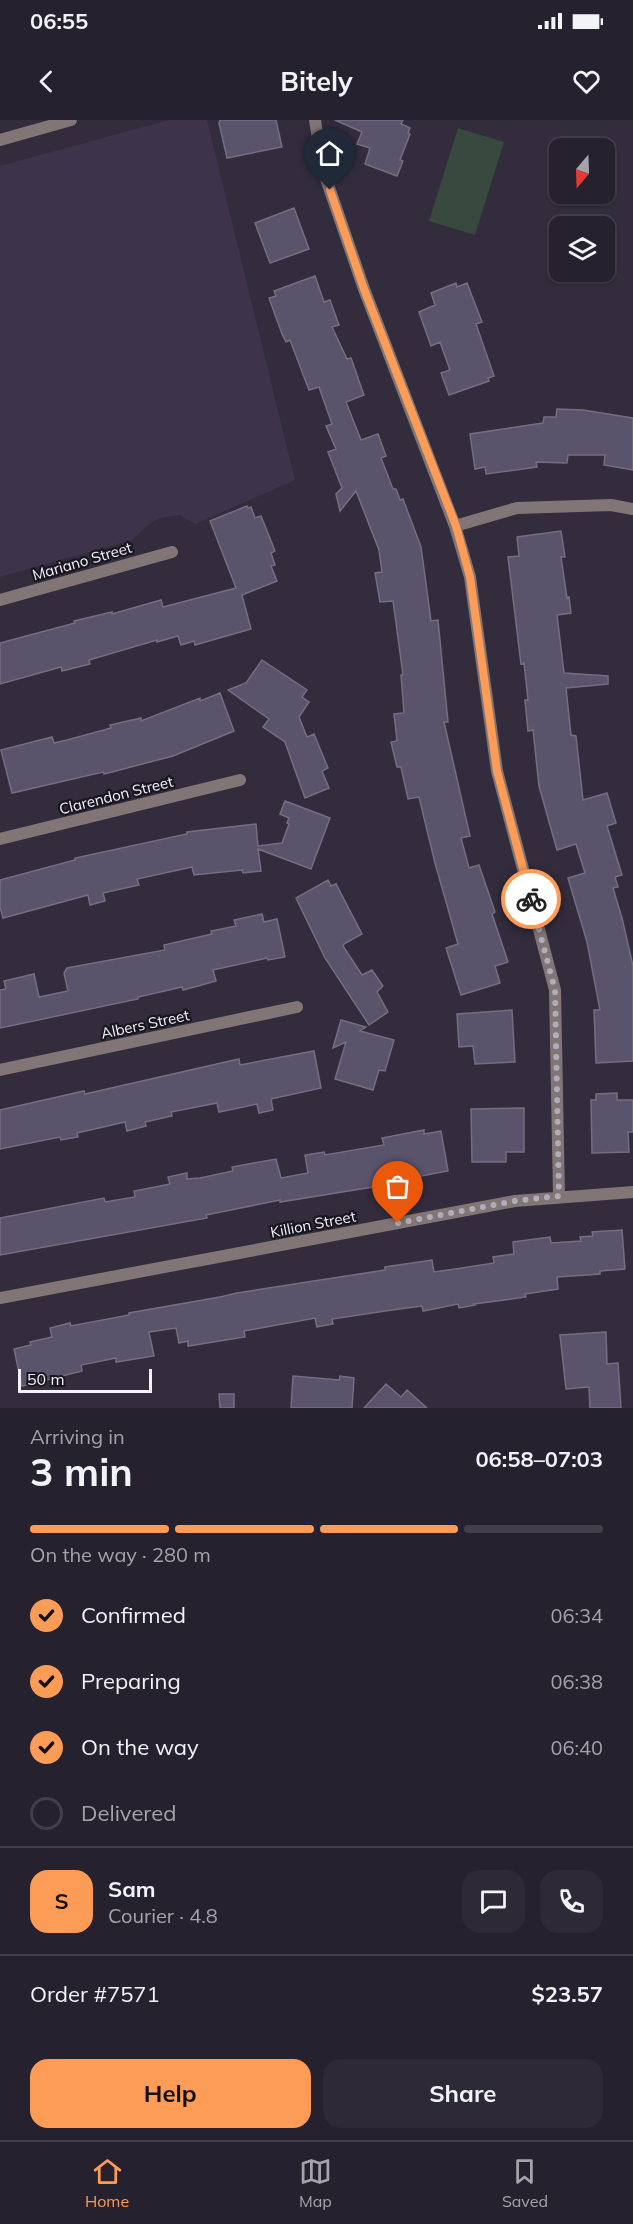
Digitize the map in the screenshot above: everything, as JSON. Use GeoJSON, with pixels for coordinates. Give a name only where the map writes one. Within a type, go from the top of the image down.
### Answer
{"type":"FeatureCollection","features":[{"type":"Feature","properties":{"kind":"street"},"geometry":{"type":"LineString","coordinates":[[0,140],[71,120]]}},
{"type":"Feature","properties":{"kind":"street"},"geometry":{"type":"LineString","coordinates":[[315,120],[323,171],[364,289],[456,526],[470,577],[497,771],[555,990],[559,1196]]}},
{"type":"Feature","properties":{"kind":"street"},"geometry":{"type":"LineString","coordinates":[[456,526],[517,508],[611,505],[633,509]]}},
{"type":"Feature","properties":{"kind":"street","name":"Mariano Street"},"geometry":{"type":"LineString","coordinates":[[0,600],[172,552]]}},
{"type":"Feature","properties":{"kind":"street","name":"Clarendon Street"},"geometry":{"type":"LineString","coordinates":[[0,839],[240,780]]}},
{"type":"Feature","properties":{"kind":"street","name":"Albers Street"},"geometry":{"type":"LineString","coordinates":[[0,1070],[297,1007]]}},
{"type":"Feature","properties":{"kind":"street","name":"Killion Street"},"geometry":{"type":"LineString","coordinates":[[0,1298],[515,1201],[633,1192]]}},
{"type":"Feature","properties":{"kind":"shaded area"},"geometry":{"type":"Polygon","coordinates":[[[169,120],[207,120],[295,480],[195,524],[180,515],[159,518],[132,540],[0,577],[0,166],[169,120]]]}},
{"type":"Feature","properties":{"kind":"green space"},"geometry":{"type":"Polygon","coordinates":[[[458,128],[504,142],[475,235],[429,221],[458,128]]]}},
{"type":"Feature","properties":{"kind":"building"},"geometry":{"type":"Polygon","coordinates":[[[220,120],[276,120],[282,147],[227,158],[220,120]]]}},
{"type":"Feature","properties":{"kind":"building"},"geometry":{"type":"Polygon","coordinates":[[[335,120],[403,120],[401,124],[410,128],[408,133],[410,134],[400,160],[403,161],[397,176],[365,164],[370,148],[357,144],[362,132],[335,120]]]}},
{"type":"Feature","properties":{"kind":"building"},"geometry":{"type":"Polygon","coordinates":[[[294,208],[309,249],[270,263],[255,223],[294,208]]]}},
{"type":"Feature","properties":{"kind":"building"},"geometry":{"type":"Polygon","coordinates":[[[315,276],[324,302],[330,300],[339,325],[332,327],[347,359],[351,358],[364,395],[346,402],[361,440],[378,434],[386,456],[381,458],[393,489],[396,489],[400,500],[403,499],[421,547],[431,621],[438,620],[448,722],[444,722],[470,836],[461,838],[469,868],[479,865],[495,912],[492,914],[508,962],[495,966],[500,983],[461,995],[446,948],[458,944],[419,797],[408,799],[401,767],[397,767],[391,742],[397,741],[394,714],[404,713],[401,675],[403,675],[393,601],[380,602],[375,573],[382,572],[379,550],[356,491],[340,511],[336,494],[342,488],[328,452],[336,449],[326,426],[332,424],[319,387],[309,390],[290,340],[286,342],[269,298],[276,296],[274,291],[315,276]]]}},
{"type":"Feature","properties":{"kind":"building"},"geometry":{"type":"Polygon","coordinates":[[[456,283],[457,287],[467,283],[482,322],[476,324],[494,376],[488,378],[489,381],[449,395],[441,373],[450,370],[440,342],[431,346],[419,312],[435,305],[431,293],[456,283]]]}},
{"type":"Feature","properties":{"kind":"building"},"geometry":{"type":"Polygon","coordinates":[[[557,409],[583,410],[633,418],[633,470],[604,465],[605,455],[568,455],[567,463],[536,462],[537,467],[486,474],[485,467],[475,469],[470,434],[543,423],[544,417],[556,417],[557,409]]]}},
{"type":"Feature","properties":{"kind":"building"},"geometry":{"type":"Polygon","coordinates":[[[247,506],[251,507],[255,518],[261,516],[275,551],[271,553],[275,565],[271,566],[277,581],[242,595],[251,629],[195,645],[194,641],[181,645],[178,636],[157,642],[157,640],[89,660],[90,664],[62,671],[61,667],[0,684],[0,643],[75,623],[74,621],[112,612],[112,614],[161,600],[163,607],[236,588],[210,521],[247,506]]]}},
{"type":"Feature","properties":{"kind":"building"},"geometry":{"type":"Polygon","coordinates":[[[561,531],[565,557],[561,557],[571,613],[557,615],[564,673],[608,676],[608,684],[566,688],[571,735],[576,736],[583,800],[607,793],[616,823],[607,826],[622,875],[615,877],[618,887],[613,888],[633,966],[633,1061],[596,1063],[594,1010],[600,1010],[587,942],[568,878],[585,873],[576,844],[557,850],[539,786],[533,730],[528,731],[525,700],[528,700],[524,663],[521,664],[508,557],[519,556],[517,537],[561,531]]]}},
{"type":"Feature","properties":{"kind":"building"},"geometry":{"type":"Polygon","coordinates":[[[262,660],[307,690],[302,697],[309,702],[299,717],[307,737],[314,734],[328,768],[322,771],[329,788],[305,798],[285,742],[263,727],[269,719],[228,690],[246,683],[262,660]]]}},
{"type":"Feature","properties":{"kind":"building"},"geometry":{"type":"Polygon","coordinates":[[[220,693],[234,731],[173,756],[104,774],[103,772],[12,793],[1,750],[52,737],[54,743],[111,728],[110,725],[141,718],[141,721],[200,698],[200,701],[220,693]]]}},
{"type":"Feature","properties":{"kind":"building"},"geometry":{"type":"Polygon","coordinates":[[[285,801],[330,818],[311,869],[258,849],[261,871],[243,873],[242,870],[194,875],[192,867],[137,879],[139,885],[103,893],[105,901],[90,905],[88,895],[3,918],[0,907],[0,880],[75,860],[75,858],[187,834],[187,832],[256,824],[258,846],[282,843],[289,824],[287,823],[289,818],[280,814],[285,801]]]}},
{"type":"Feature","properties":{"kind":"building"},"geometry":{"type":"Polygon","coordinates":[[[328,880],[331,886],[336,884],[362,934],[343,946],[362,975],[372,970],[383,986],[377,992],[388,1012],[369,1025],[325,958],[296,898],[328,880]]]}},
{"type":"Feature","properties":{"kind":"building"},"geometry":{"type":"Polygon","coordinates":[[[262,914],[264,922],[277,919],[285,957],[268,960],[267,958],[213,970],[216,981],[183,990],[182,987],[138,997],[138,999],[0,1028],[0,990],[6,989],[4,981],[34,974],[39,997],[68,991],[64,973],[67,968],[165,950],[164,945],[212,934],[211,931],[236,926],[234,920],[262,914]]]}},
{"type":"Feature","properties":{"kind":"building"},"geometry":{"type":"Polygon","coordinates":[[[512,1010],[515,1062],[475,1064],[473,1046],[459,1047],[457,1014],[512,1010]]]}},
{"type":"Feature","properties":{"kind":"building"},"geometry":{"type":"Polygon","coordinates":[[[341,1020],[366,1027],[360,1031],[394,1040],[385,1071],[379,1070],[373,1090],[335,1079],[346,1042],[333,1048],[341,1020]]]}},
{"type":"Feature","properties":{"kind":"building"},"geometry":{"type":"Polygon","coordinates":[[[314,1051],[321,1088],[271,1099],[273,1110],[259,1113],[257,1104],[219,1112],[217,1103],[171,1112],[172,1116],[145,1122],[146,1126],[127,1131],[125,1122],[77,1133],[78,1137],[61,1140],[60,1137],[0,1149],[0,1110],[84,1091],[85,1094],[239,1059],[240,1065],[314,1051]]]}},
{"type":"Feature","properties":{"kind":"building"},"geometry":{"type":"Polygon","coordinates":[[[617,1093],[617,1100],[633,1100],[633,1132],[628,1132],[629,1152],[592,1153],[591,1100],[596,1100],[596,1094],[617,1093]]]}},
{"type":"Feature","properties":{"kind":"building"},"geometry":{"type":"Polygon","coordinates":[[[524,1108],[524,1152],[506,1152],[506,1162],[472,1162],[471,1109],[524,1108]]]}},
{"type":"Feature","properties":{"kind":"building"},"geometry":{"type":"Polygon","coordinates":[[[424,1130],[424,1134],[441,1131],[448,1171],[379,1184],[379,1186],[280,1202],[280,1200],[206,1215],[207,1218],[0,1255],[0,1218],[104,1198],[105,1202],[135,1197],[134,1191],[170,1184],[168,1177],[187,1173],[187,1179],[200,1178],[233,1171],[232,1167],[276,1159],[281,1178],[308,1173],[305,1155],[324,1152],[325,1155],[384,1145],[382,1138],[424,1130]]]}},
{"type":"Feature","properties":{"kind":"building"},"geometry":{"type":"Polygon","coordinates":[[[622,1230],[625,1269],[600,1271],[600,1274],[557,1277],[558,1289],[525,1294],[526,1297],[459,1308],[458,1304],[423,1311],[422,1306],[332,1319],[333,1324],[317,1327],[315,1318],[244,1331],[245,1337],[188,1346],[188,1341],[179,1343],[176,1328],[149,1332],[154,1356],[116,1362],[116,1358],[81,1365],[82,1371],[22,1386],[14,1349],[31,1345],[30,1342],[52,1337],[50,1328],[432,1260],[434,1272],[494,1263],[493,1257],[514,1254],[513,1242],[550,1237],[551,1243],[581,1241],[580,1237],[593,1236],[592,1232],[622,1230]]]}},
{"type":"Feature","properties":{"kind":"building"},"geometry":{"type":"Polygon","coordinates":[[[606,1332],[607,1364],[618,1363],[621,1408],[590,1408],[589,1387],[566,1389],[560,1335],[606,1332]]]}},
{"type":"Feature","properties":{"kind":"building"},"geometry":{"type":"Polygon","coordinates":[[[293,1376],[339,1380],[340,1376],[354,1378],[352,1408],[291,1408],[293,1376]]]}},
{"type":"Feature","properties":{"kind":"building"},"geometry":{"type":"Polygon","coordinates":[[[386,1384],[401,1397],[407,1390],[427,1408],[364,1408],[386,1384]]]}},
{"type":"Feature","properties":{"kind":"building"},"geometry":{"type":"Polygon","coordinates":[[[219,1394],[234,1394],[234,1408],[220,1408],[219,1394]]]}},
{"type":"Feature","properties":{"kind":"way so far"},"geometry":{"type":"LineString","coordinates":[[398,1223],[515,1201],[559,1196],[555,990],[531,899]]}},
{"type":"Feature","properties":{"kind":"route"},"geometry":{"type":"LineString","coordinates":[[330,190],[364,289],[456,526],[470,577],[497,771],[531,899]]}}]}
